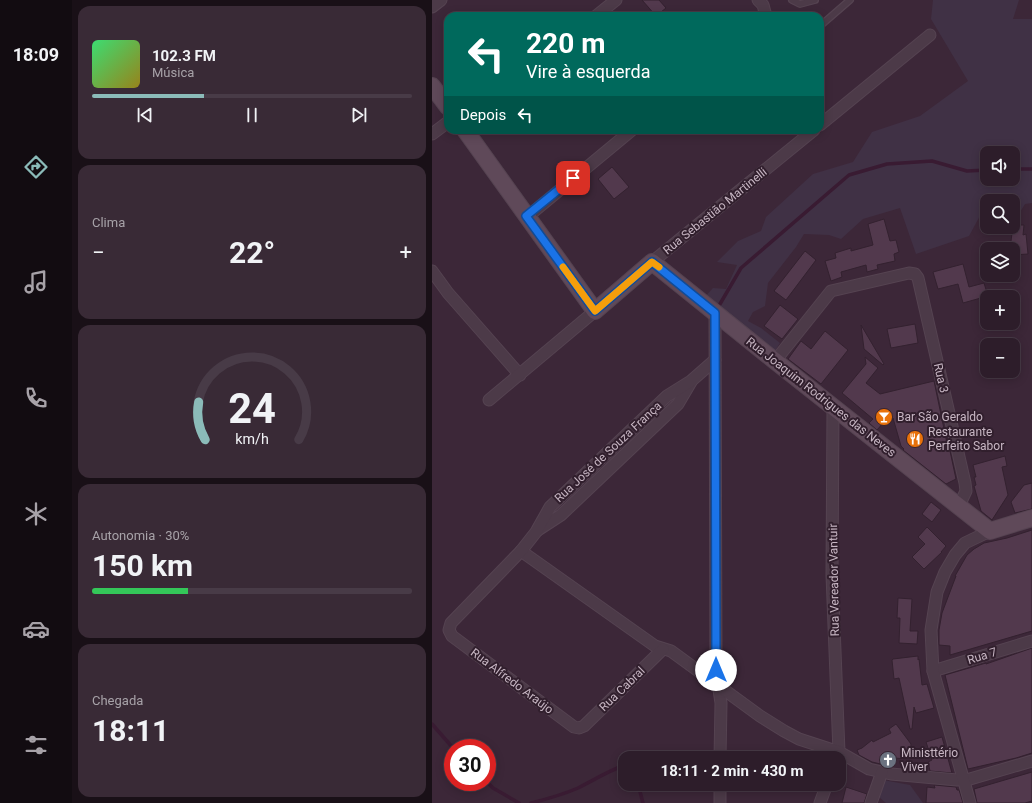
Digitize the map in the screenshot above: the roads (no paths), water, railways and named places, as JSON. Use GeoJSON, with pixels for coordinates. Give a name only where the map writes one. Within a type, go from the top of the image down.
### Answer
{"type":"FeatureCollection","features":[{"type":"Feature","properties":{"kind":"street"},"geometry":{"type":"LineString","coordinates":[[432,7],[441,0]]}},
{"type":"Feature","properties":{"kind":"street"},"geometry":{"type":"LineString","coordinates":[[601,12],[616,0]]}},
{"type":"Feature","properties":{"kind":"street"},"geometry":{"type":"LineString","coordinates":[[758,0],[765,12]]}},
{"type":"Feature","properties":{"kind":"street"},"geometry":{"type":"LineString","coordinates":[[824,122],[930,34]]}},
{"type":"Feature","properties":{"kind":"street"},"geometry":{"type":"LineString","coordinates":[[432,86],[444,102]]}},
{"type":"Feature","properties":{"kind":"street"},"geometry":{"type":"LineString","coordinates":[[432,134],[444,125]]}},
{"type":"Feature","properties":{"kind":"street"},"geometry":{"type":"LineString","coordinates":[[468,134],[595,311]]}},
{"type":"Feature","properties":{"kind":"street"},"geometry":{"type":"LineString","coordinates":[[526,216],[627,134]]}},
{"type":"Feature","properties":{"kind":"street","name":"Rua Sebastião Martinelli"},"geometry":{"type":"LineString","coordinates":[[489,400],[652,262],[809,134]]}},
{"type":"Feature","properties":{"kind":"street","name":"Rua Joaquim Rodrigues das Neves"},"geometry":{"type":"LineString","coordinates":[[652,262],[990,531]]}},
{"type":"Feature","properties":{"kind":"street"},"geometry":{"type":"LineString","coordinates":[[432,272],[448,293],[520,374]]}},
{"type":"Feature","properties":{"kind":"street","name":"Rua 3"},"geometry":{"type":"LineString","coordinates":[[775,361],[831,291],[909,273],[915,274],[918,278],[966,483],[966,491],[959,506]]}},
{"type":"Feature","properties":{"kind":"street"},"geometry":{"type":"LineString","coordinates":[[715,313],[716,670],[721,703],[720,751]]}},
{"type":"Feature","properties":{"kind":"street","name":"Rua José de Souza França"},"geometry":{"type":"LineString","coordinates":[[449,630],[451,624],[521,551],[536,532],[561,515],[678,404],[691,382],[715,360]]}},
{"type":"Feature","properties":{"kind":"street","name":"Rua Vereador Vantuir"},"geometry":{"type":"LineString","coordinates":[[834,407],[832,575],[838,751]]}},
{"type":"Feature","properties":{"kind":"street"},"geometry":{"type":"LineString","coordinates":[[970,803],[932,670],[930,645],[932,614],[937,592],[944,572],[955,555],[965,544],[990,531],[1032,518]]}},
{"type":"Feature","properties":{"kind":"street"},"geometry":{"type":"LineString","coordinates":[[521,551],[655,646],[671,651],[760,716],[799,739],[828,751]]}},
{"type":"Feature","properties":{"kind":"street","name":"Rua Alfredo Araújo"},"geometry":{"type":"LineString","coordinates":[[449,630],[452,636],[574,727],[579,728]]}},
{"type":"Feature","properties":{"kind":"street","name":"Rua 7"},"geometry":{"type":"LineString","coordinates":[[932,670],[1032,641]]}},
{"type":"Feature","properties":{"kind":"street","name":"Rua Cabral"},"geometry":{"type":"LineString","coordinates":[[579,728],[584,726],[664,649]]}},
{"type":"Feature","properties":{"kind":"street"},"geometry":{"type":"LineString","coordinates":[[846,759],[869,769],[891,774],[964,779],[1032,761]]}},
{"type":"Feature","properties":{"kind":"street"},"geometry":{"type":"LineString","coordinates":[[871,803],[882,772]]}},
{"type":"Feature","properties":{"kind":"street"},"geometry":{"type":"LineString","coordinates":[[720,791],[720,803]]}},
{"type":"Feature","properties":{"kind":"street"},"geometry":{"type":"LineString","coordinates":[[820,803],[824,791]]}},
{"type":"Feature","properties":{"kind":"lane"},"geometry":{"type":"LineString","coordinates":[[792,0],[800,4],[815,0]]}},
{"type":"Feature","properties":{"kind":"lane"},"geometry":{"type":"LineString","coordinates":[[824,23],[850,0]]}},
{"type":"Feature","properties":{"kind":"waterway"},"geometry":{"type":"LineString","coordinates":[[720,304],[741,268],[849,175],[887,164],[932,161],[967,171],[980,170]]}},
{"type":"Feature","properties":{"kind":"waterway"},"geometry":{"type":"LineString","coordinates":[[1020,169],[1032,169]]}},
{"type":"Feature","properties":{"kind":"waterway"},"geometry":{"type":"LineString","coordinates":[[432,724],[445,739]]}},
{"type":"Feature","properties":{"kind":"waterway"},"geometry":{"type":"LineString","coordinates":[[531,803],[554,797],[578,788],[618,768]]}},
{"type":"Feature","properties":{"kind":"waterway"},"geometry":{"type":"LineString","coordinates":[[496,790],[519,803]]}},
{"type":"Feature","properties":{"kind":"waterway"},"geometry":{"type":"LineString","coordinates":[[640,791],[643,803]]}},
{"type":"Feature","properties":{"kind":"place","name":"Bar São Geraldo"},"geometry":{"type":"Point","coordinates":[884,417]}},
{"type":"Feature","properties":{"kind":"place","name":"Restaurante Perfeito Sabor"},"geometry":{"type":"Point","coordinates":[915,439]}},
{"type":"Feature","properties":{"kind":"place","name":"Ministtério Viver"},"geometry":{"type":"Point","coordinates":[888,760]}}]}
